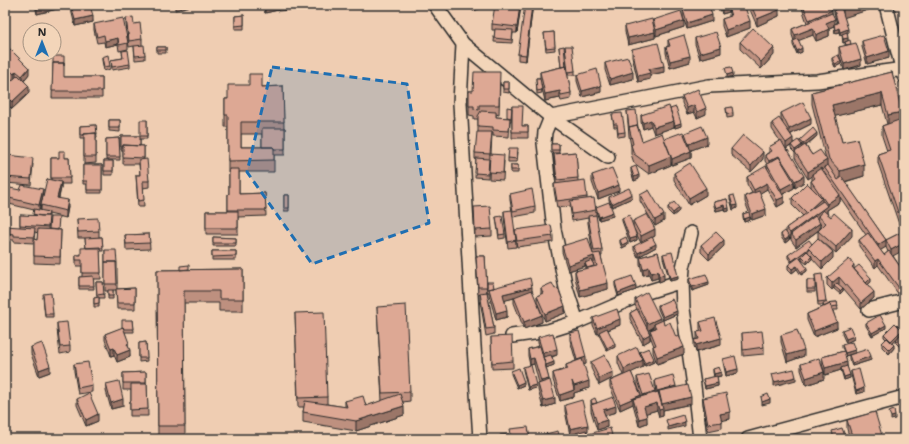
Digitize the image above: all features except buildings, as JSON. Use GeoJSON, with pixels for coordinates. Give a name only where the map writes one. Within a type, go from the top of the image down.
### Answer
{"type":"FeatureCollection","features":[{"type":"Feature","properties":{"kind":"street"},"geometry":{"type":"LineString","coordinates":[[435,5],[464,44],[551,117],[608,157]]}},
{"type":"Feature","properties":{"kind":"street"},"geometry":{"type":"LineString","coordinates":[[551,117],[709,86],[817,81],[904,72],[886,5]]}},
{"type":"Feature","properties":{"kind":"street"},"geometry":{"type":"LineString","coordinates":[[464,44],[460,103],[480,439]]}},
{"type":"Feature","properties":{"kind":"street"},"geometry":{"type":"LineString","coordinates":[[551,117],[545,132],[544,143],[554,229],[566,288],[577,322]]}},
{"type":"Feature","properties":{"kind":"street"},"geometry":{"type":"LineString","coordinates":[[691,233],[683,268],[683,309],[700,439]]}},
{"type":"Feature","properties":{"kind":"street"},"geometry":{"type":"LineString","coordinates":[[512,336],[548,331],[577,322],[647,292],[682,281]]}},
{"type":"Feature","properties":{"kind":"street"},"geometry":{"type":"LineString","coordinates":[[869,310],[904,301]]}},
{"type":"Feature","properties":{"kind":"street"},"geometry":{"type":"LineString","coordinates":[[748,439],[904,397]]}},
{"type":"Feature","properties":{"kind":"highlighted area"},"geometry":{"type":"Polygon","coordinates":[[[272,67],[407,84],[429,223],[312,264],[247,172],[272,67]]]}}]}
